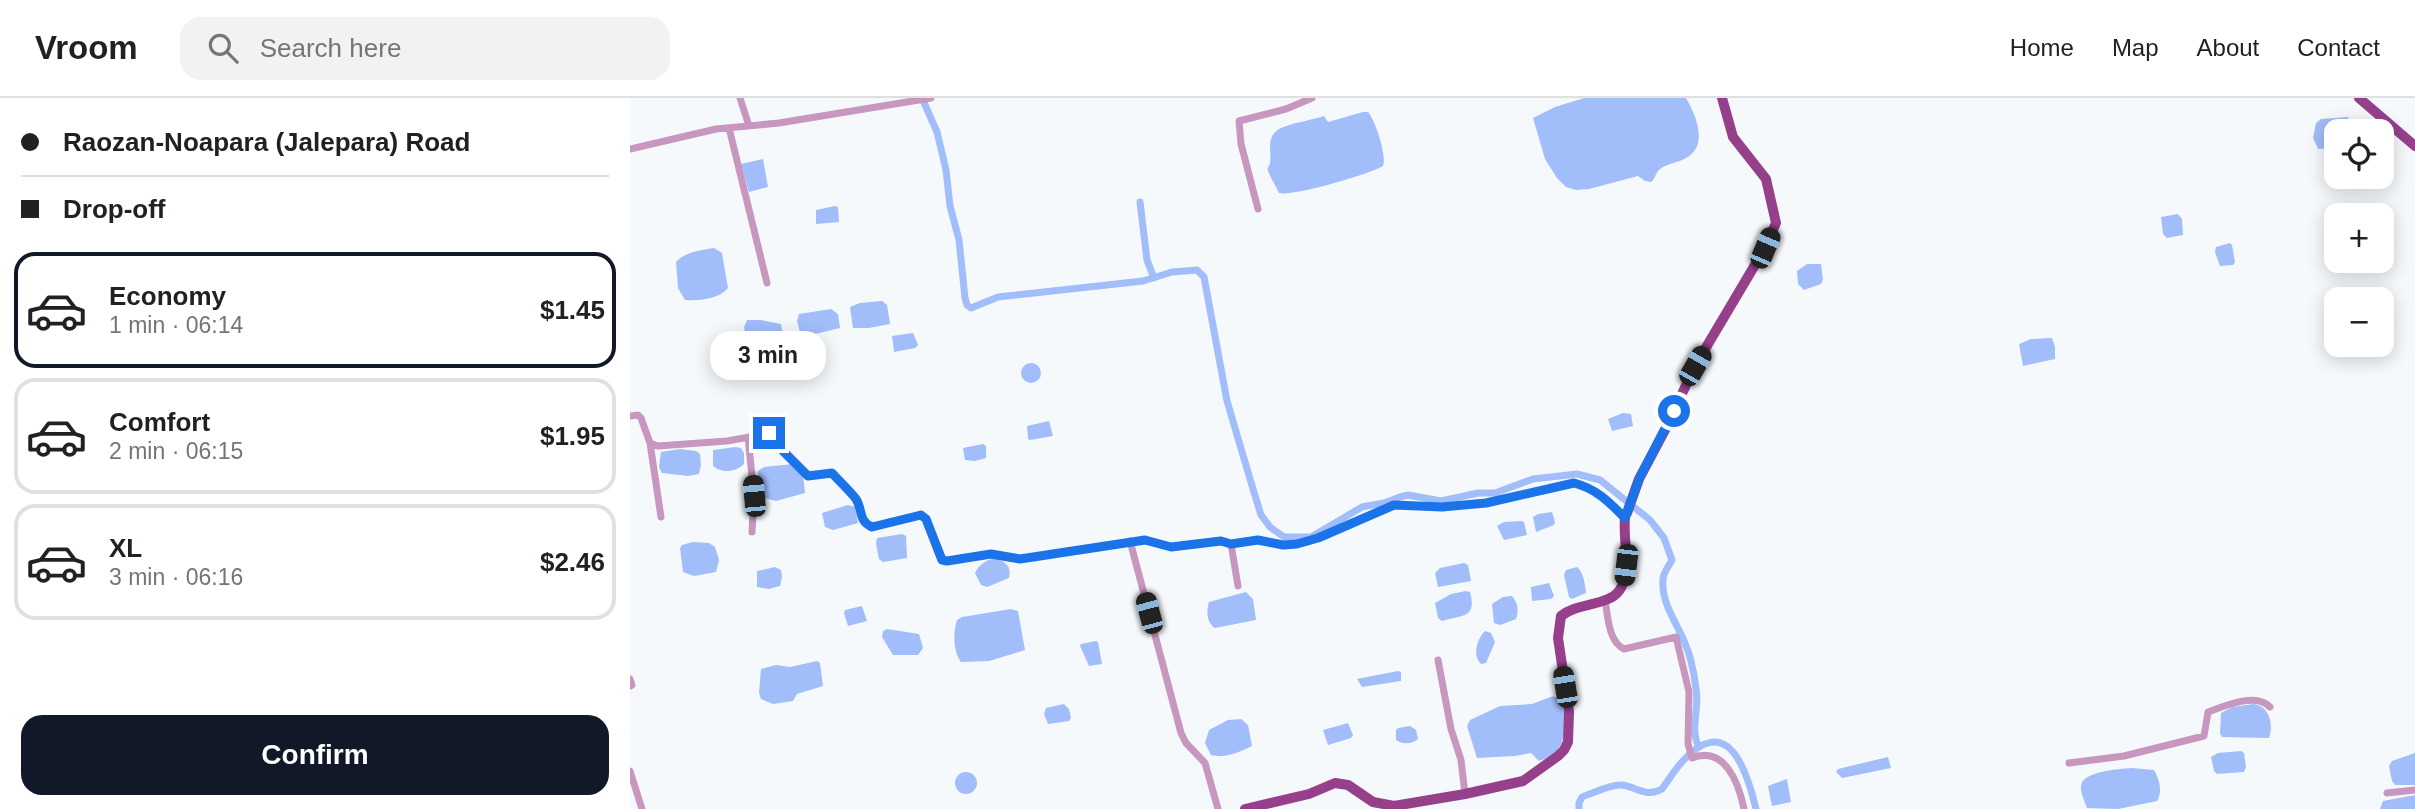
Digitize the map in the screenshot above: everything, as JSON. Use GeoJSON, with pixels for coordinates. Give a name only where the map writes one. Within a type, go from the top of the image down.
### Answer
{"type":"FeatureCollection","features":[{"type":"Feature","properties":{"kind":"main road"},"geometry":{"type":"LineString","coordinates":[[1245,809],[1309,794],[1335,783],[1348,785],[1367,799],[1382,804],[1430,805],[1523,781],[1564,750],[1570,730],[1558,638],[1561,616],[1569,610],[1611,599],[1624,583],[1626,516],[1633,493],[1695,366],[1765,248],[1776,223],[1766,179],[1733,137],[1722,98]]}},
{"type":"Feature","properties":{"kind":"main road"},"geometry":{"type":"LineString","coordinates":[[2359,98],[2415,146]]}},
{"type":"Feature","properties":{"kind":"street"},"geometry":{"type":"LineString","coordinates":[[740,98],[749,126]]}},
{"type":"Feature","properties":{"kind":"street"},"geometry":{"type":"LineString","coordinates":[[630,149],[729,128],[931,98]]}},
{"type":"Feature","properties":{"kind":"street"},"geometry":{"type":"LineString","coordinates":[[1258,209],[1241,144],[1239,121],[1312,98]]}},
{"type":"Feature","properties":{"kind":"street"},"geometry":{"type":"LineString","coordinates":[[729,128],[767,283]]}},
{"type":"Feature","properties":{"kind":"street"},"geometry":{"type":"LineString","coordinates":[[630,416],[641,418],[650,443],[661,517]]}},
{"type":"Feature","properties":{"kind":"street"},"geometry":{"type":"LineString","coordinates":[[650,443],[658,446],[727,441],[773,433],[783,451],[808,476],[832,473],[857,500],[861,517],[868,526],[921,515],[932,530],[942,560],[947,561],[991,554],[1020,559],[1145,540],[1171,547],[1258,540],[1283,545],[1297,544],[1318,538],[1394,505],[1442,507],[1486,503],[1574,483],[1588,487],[1604,497],[1626,516]]}},
{"type":"Feature","properties":{"kind":"street"},"geometry":{"type":"LineString","coordinates":[[748,437],[754,496],[752,532]]}},
{"type":"Feature","properties":{"kind":"street"},"geometry":{"type":"LineString","coordinates":[[1130,541],[1181,733],[1186,743],[1205,763],[1218,809]]}},
{"type":"Feature","properties":{"kind":"street"},"geometry":{"type":"LineString","coordinates":[[1231,544],[1238,586]]}},
{"type":"Feature","properties":{"kind":"street"},"geometry":{"type":"LineString","coordinates":[[1605,600],[1615,642],[1624,649],[1676,637],[1689,692],[1688,744],[1692,758],[1701,754],[1718,758],[1733,775],[1744,809]]}},
{"type":"Feature","properties":{"kind":"street"},"geometry":{"type":"LineString","coordinates":[[1438,660],[1451,729],[1461,760],[1465,794]]}},
{"type":"Feature","properties":{"kind":"street"},"geometry":{"type":"LineString","coordinates":[[630,679],[630,686]]}},
{"type":"Feature","properties":{"kind":"street"},"geometry":{"type":"LineString","coordinates":[[2069,764],[2124,756],[2204,736],[2208,712],[2232,704],[2254,701],[2266,702],[2270,706]]}},
{"type":"Feature","properties":{"kind":"street"},"geometry":{"type":"LineString","coordinates":[[630,771],[642,809]]}},
{"type":"Feature","properties":{"kind":"street"},"geometry":{"type":"LineString","coordinates":[[2387,793],[2415,790]]}},
{"type":"Feature","properties":{"kind":"water"},"geometry":{"type":"Polygon","coordinates":[[[1584,98],[1686,98],[1696,121],[1699,138],[1697,146],[1686,158],[1660,169],[1651,182],[1638,176],[1589,189],[1576,190],[1566,187],[1545,159],[1533,118],[1555,107],[1584,98]]]}},
{"type":"Feature","properties":{"kind":"water"},"geometry":{"type":"Polygon","coordinates":[[[1368,112],[1377,130],[1382,146],[1383,166],[1331,184],[1299,192],[1279,193],[1268,170],[1271,139],[1276,131],[1324,116],[1328,122],[1368,112]]]}},
{"type":"Feature","properties":{"kind":"water"},"geometry":{"type":"Polygon","coordinates":[[[2348,117],[2348,119],[2324,119],[2324,149],[2318,149],[2313,138],[2316,123],[2321,119],[2348,117]]]}},
{"type":"Feature","properties":{"kind":"water"},"geometry":{"type":"Polygon","coordinates":[[[763,159],[768,187],[749,192],[741,164],[763,159]]]}},
{"type":"Feature","properties":{"kind":"water"},"geometry":{"type":"Polygon","coordinates":[[[838,207],[839,222],[816,224],[816,210],[838,207]]]}},
{"type":"Feature","properties":{"kind":"water"},"geometry":{"type":"Polygon","coordinates":[[[2178,214],[2182,219],[2183,235],[2167,238],[2163,234],[2161,217],[2178,214]]]}},
{"type":"Feature","properties":{"kind":"water"},"geometry":{"type":"Polygon","coordinates":[[[2230,243],[2235,262],[2233,265],[2220,266],[2216,247],[2230,243]]]}},
{"type":"Feature","properties":{"kind":"water"},"geometry":{"type":"Polygon","coordinates":[[[714,248],[722,253],[728,288],[714,297],[685,300],[678,288],[676,262],[689,254],[714,248]]]}},
{"type":"Feature","properties":{"kind":"water"},"geometry":{"type":"Polygon","coordinates":[[[1807,264],[1821,264],[1823,280],[1821,284],[1804,290],[1798,284],[1797,271],[1807,264]]]}},
{"type":"Feature","properties":{"kind":"water"},"geometry":{"type":"Polygon","coordinates":[[[882,301],[887,305],[890,324],[853,328],[850,307],[882,301]]]}},
{"type":"Feature","properties":{"kind":"water"},"geometry":{"type":"Polygon","coordinates":[[[831,309],[838,314],[840,328],[811,335],[800,332],[797,321],[799,314],[831,309]]]}},
{"type":"Feature","properties":{"kind":"water"},"geometry":{"type":"Polygon","coordinates":[[[747,320],[781,324],[784,339],[769,344],[747,343],[744,327],[747,320]]]}},
{"type":"Feature","properties":{"kind":"water"},"geometry":{"type":"Polygon","coordinates":[[[913,333],[918,345],[915,348],[894,352],[892,336],[913,333]]]}},
{"type":"Feature","properties":{"kind":"water"},"geometry":{"type":"Polygon","coordinates":[[[2052,338],[2055,359],[2023,366],[2019,344],[2031,339],[2052,338]]]}},
{"type":"Feature","properties":{"kind":"water"},"geometry":{"type":"Polygon","coordinates":[[[1031,363],[1038,366],[1041,373],[1038,380],[1031,383],[1024,380],[1021,373],[1024,366],[1031,363]]]}},
{"type":"Feature","properties":{"kind":"water"},"geometry":{"type":"Polygon","coordinates":[[[1623,413],[1631,414],[1633,426],[1612,431],[1608,419],[1623,413]]]}},
{"type":"Feature","properties":{"kind":"water"},"geometry":{"type":"Polygon","coordinates":[[[1049,421],[1053,436],[1028,439],[1027,426],[1049,421]]]}},
{"type":"Feature","properties":{"kind":"water"},"geometry":{"type":"Polygon","coordinates":[[[983,444],[986,446],[986,458],[965,460],[963,448],[983,444]]]}},
{"type":"Feature","properties":{"kind":"water"},"geometry":{"type":"Polygon","coordinates":[[[741,448],[744,453],[744,464],[729,471],[713,466],[713,450],[741,448]]]}},
{"type":"Feature","properties":{"kind":"water"},"geometry":{"type":"Polygon","coordinates":[[[680,449],[700,454],[699,474],[688,476],[662,473],[659,467],[661,452],[680,449]]]}},
{"type":"Feature","properties":{"kind":"water"},"geometry":{"type":"Polygon","coordinates":[[[793,464],[803,474],[805,493],[776,501],[757,496],[758,471],[764,467],[793,464]]]}},
{"type":"Feature","properties":{"kind":"water"},"geometry":{"type":"Polygon","coordinates":[[[848,505],[855,507],[858,523],[833,530],[825,527],[822,513],[848,505]]]}},
{"type":"Feature","properties":{"kind":"water"},"geometry":{"type":"Polygon","coordinates":[[[1552,512],[1554,525],[1536,532],[1533,517],[1552,512]]]}},
{"type":"Feature","properties":{"kind":"water"},"geometry":{"type":"Polygon","coordinates":[[[1504,522],[1524,522],[1527,535],[1504,540],[1497,526],[1504,522]]]}},
{"type":"Feature","properties":{"kind":"water"},"geometry":{"type":"Polygon","coordinates":[[[902,534],[906,536],[907,558],[883,562],[879,559],[877,538],[902,534]]]}},
{"type":"Feature","properties":{"kind":"water"},"geometry":{"type":"Polygon","coordinates":[[[693,542],[709,543],[715,547],[719,560],[716,572],[694,576],[683,572],[680,548],[693,542]]]}},
{"type":"Feature","properties":{"kind":"water"},"geometry":{"type":"Polygon","coordinates":[[[994,558],[1007,565],[1009,578],[987,587],[981,585],[975,573],[983,563],[994,558]]]}},
{"type":"Feature","properties":{"kind":"water"},"geometry":{"type":"Polygon","coordinates":[[[1464,563],[1468,565],[1471,581],[1438,587],[1435,573],[1440,568],[1464,563]]]}},
{"type":"Feature","properties":{"kind":"water"},"geometry":{"type":"Polygon","coordinates":[[[775,567],[781,570],[780,586],[769,589],[757,587],[757,571],[775,567]]]}},
{"type":"Feature","properties":{"kind":"water"},"geometry":{"type":"Polygon","coordinates":[[[1577,567],[1583,576],[1586,593],[1572,599],[1569,597],[1564,575],[1566,570],[1577,567]]]}},
{"type":"Feature","properties":{"kind":"water"},"geometry":{"type":"Polygon","coordinates":[[[1549,583],[1554,596],[1551,599],[1532,601],[1531,587],[1549,583]]]}},
{"type":"Feature","properties":{"kind":"water"},"geometry":{"type":"Polygon","coordinates":[[[1246,592],[1253,599],[1256,620],[1215,628],[1212,626],[1208,617],[1209,602],[1246,592]]]}},
{"type":"Feature","properties":{"kind":"water"},"geometry":{"type":"Polygon","coordinates":[[[1470,592],[1472,600],[1470,611],[1442,621],[1438,618],[1435,603],[1451,594],[1470,592]]]}},
{"type":"Feature","properties":{"kind":"water"},"geometry":{"type":"Polygon","coordinates":[[[1512,596],[1516,601],[1516,619],[1500,625],[1494,623],[1492,604],[1503,597],[1512,596]]]}},
{"type":"Feature","properties":{"kind":"water"},"geometry":{"type":"Polygon","coordinates":[[[862,606],[867,621],[848,626],[845,610],[862,606]]]}},
{"type":"Feature","properties":{"kind":"water"},"geometry":{"type":"Polygon","coordinates":[[[1011,609],[1018,611],[1025,650],[989,661],[961,662],[954,642],[957,620],[1011,609]]]}},
{"type":"Feature","properties":{"kind":"water"},"geometry":{"type":"Polygon","coordinates":[[[887,629],[919,634],[923,648],[918,655],[893,655],[882,637],[883,631],[887,629]]]}},
{"type":"Feature","properties":{"kind":"water"},"geometry":{"type":"Polygon","coordinates":[[[1485,631],[1491,633],[1495,642],[1486,663],[1481,664],[1477,647],[1485,631]]]}},
{"type":"Feature","properties":{"kind":"water"},"geometry":{"type":"Polygon","coordinates":[[[1096,641],[1102,664],[1089,666],[1080,646],[1096,641]]]}},
{"type":"Feature","properties":{"kind":"water"},"geometry":{"type":"Polygon","coordinates":[[[817,661],[820,663],[823,686],[797,694],[793,701],[773,704],[761,699],[761,669],[776,665],[790,667],[817,661]]]}},
{"type":"Feature","properties":{"kind":"water"},"geometry":{"type":"Polygon","coordinates":[[[1401,672],[1401,681],[1362,687],[1357,679],[1401,672]]]}},
{"type":"Feature","properties":{"kind":"water"},"geometry":{"type":"Polygon","coordinates":[[[1553,696],[1562,700],[1565,728],[1561,744],[1549,757],[1539,761],[1531,753],[1477,758],[1467,726],[1470,720],[1500,706],[1532,704],[1553,696]]]}},
{"type":"Feature","properties":{"kind":"water"},"geometry":{"type":"Polygon","coordinates":[[[1064,704],[1069,709],[1069,721],[1048,724],[1044,714],[1046,708],[1064,704]]]}},
{"type":"Feature","properties":{"kind":"water"},"geometry":{"type":"Polygon","coordinates":[[[2254,704],[2263,708],[2269,716],[2269,738],[2222,737],[2221,713],[2232,707],[2254,704]]]}},
{"type":"Feature","properties":{"kind":"water"},"geometry":{"type":"Polygon","coordinates":[[[1241,719],[1248,725],[1252,746],[1237,753],[1211,755],[1205,743],[1209,730],[1228,720],[1241,719]]]}},
{"type":"Feature","properties":{"kind":"water"},"geometry":{"type":"Polygon","coordinates":[[[1348,723],[1353,735],[1351,738],[1328,745],[1323,730],[1348,723]]]}},
{"type":"Feature","properties":{"kind":"water"},"geometry":{"type":"Polygon","coordinates":[[[1410,726],[1416,730],[1418,739],[1407,743],[1396,740],[1398,728],[1410,726]]]}},
{"type":"Feature","properties":{"kind":"water"},"geometry":{"type":"Polygon","coordinates":[[[2218,753],[2244,753],[2246,767],[2244,772],[2217,774],[2214,771],[2211,757],[2218,753]]]}},
{"type":"Feature","properties":{"kind":"water"},"geometry":{"type":"Polygon","coordinates":[[[2415,753],[2415,785],[2395,785],[2389,766],[2392,761],[2415,753]]]}},
{"type":"Feature","properties":{"kind":"water"},"geometry":{"type":"Polygon","coordinates":[[[1888,757],[1891,768],[1842,778],[1836,772],[1838,769],[1888,757]]]}},
{"type":"Feature","properties":{"kind":"water"},"geometry":{"type":"Polygon","coordinates":[[[2131,768],[2154,770],[2160,785],[2157,801],[2118,809],[2087,808],[2081,791],[2083,781],[2094,774],[2131,768]]]}},
{"type":"Feature","properties":{"kind":"water"},"geometry":{"type":"Polygon","coordinates":[[[966,772],[976,779],[977,783],[970,793],[966,794],[956,787],[955,783],[962,773],[966,772]]]}},
{"type":"Feature","properties":{"kind":"water"},"geometry":{"type":"Polygon","coordinates":[[[1787,779],[1791,802],[1772,806],[1768,786],[1787,779]]]}},
{"type":"Feature","properties":{"kind":"water"},"geometry":{"type":"Polygon","coordinates":[[[2415,795],[2415,809],[2380,809],[2383,801],[2415,795]]]}},
{"type":"Feature","properties":{"kind":"waterway"},"geometry":{"type":"LineString","coordinates":[[922,98],[937,132],[946,170],[950,206],[959,240],[965,298],[971,308],[998,297],[1143,281],[1172,272],[1197,270],[1204,277],[1227,401],[1261,515],[1270,527],[1284,537],[1311,537],[1362,507],[1408,495],[1441,501],[1478,493],[1495,493],[1533,479],[1577,474],[1600,480],[1650,520],[1664,538],[1672,560],[1664,574],[1663,588],[1692,664],[1697,696],[1695,733],[1699,747]]}},
{"type":"Feature","properties":{"kind":"waterway"},"geometry":{"type":"LineString","coordinates":[[1140,202],[1147,260],[1154,278]]}},
{"type":"Feature","properties":{"kind":"waterway"},"geometry":{"type":"LineString","coordinates":[[1579,809],[1582,797],[1613,786],[1622,785],[1646,792],[1662,789],[1681,763],[1697,748],[1711,742],[1722,744],[1732,751],[1740,762],[1756,809]]}},
{"type":"Feature","properties":{"kind":"route"},"geometry":{"type":"LineString","coordinates":[[769,433],[774,434],[783,451],[808,476],[832,473],[857,500],[861,517],[868,526],[921,515],[932,530],[942,560],[947,561],[991,554],[1020,559],[1145,540],[1171,547],[1221,541],[1231,544],[1244,540],[1297,544],[1318,538],[1394,505],[1442,507],[1486,503],[1574,483],[1588,487],[1604,497],[1625,518],[1644,466],[1674,411]]}}]}
